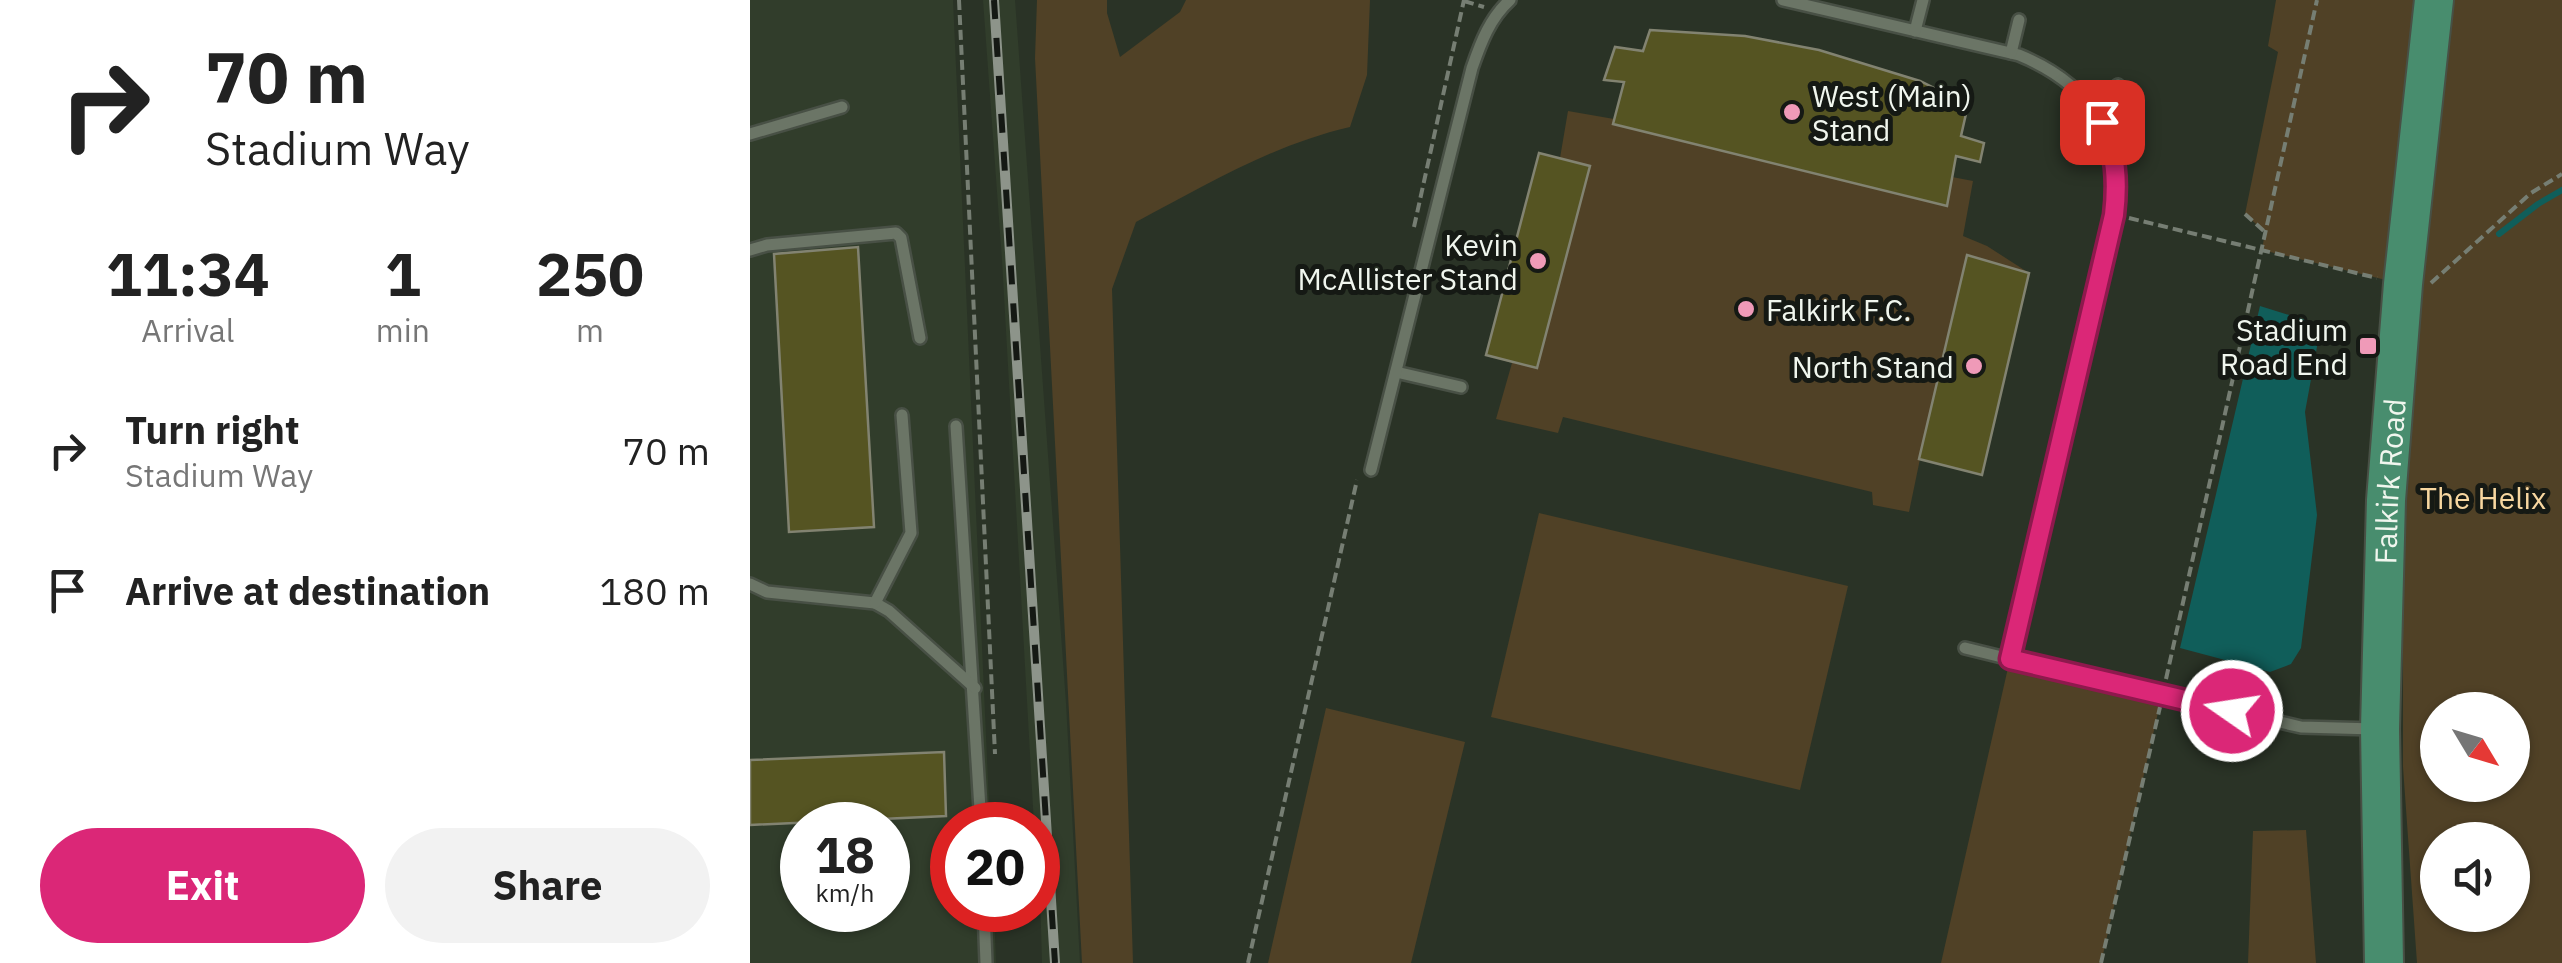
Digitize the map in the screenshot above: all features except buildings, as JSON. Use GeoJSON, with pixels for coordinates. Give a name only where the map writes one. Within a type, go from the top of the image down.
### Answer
{"type":"FeatureCollection","features":[{"type":"Feature","properties":{"kind":"main road","name":"Falkirk Road"},"geometry":{"type":"LineString","coordinates":[[2384,963],[2380,730],[2386,500],[2403,284],[2434,0]]}},
{"type":"Feature","properties":{"kind":"lane"},"geometry":{"type":"LineString","coordinates":[[1371,470],[1472,68],[1482,38],[1510,0]]}},
{"type":"Feature","properties":{"kind":"lane"},"geometry":{"type":"LineString","coordinates":[[1783,0],[2037,62],[2091,106],[2112,146],[2116,170],[2114,215],[2010,659]]}},
{"type":"Feature","properties":{"kind":"lane"},"geometry":{"type":"LineString","coordinates":[[1915,31],[1923,0]]}},
{"type":"Feature","properties":{"kind":"lane"},"geometry":{"type":"LineString","coordinates":[[2011,53],[2019,20]]}},
{"type":"Feature","properties":{"kind":"lane"},"geometry":{"type":"LineString","coordinates":[[2091,106],[2118,86]]}},
{"type":"Feature","properties":{"kind":"lane"},"geometry":{"type":"LineString","coordinates":[[750,134],[842,107]]}},
{"type":"Feature","properties":{"kind":"lane"},"geometry":{"type":"LineString","coordinates":[[750,250],[784,243],[896,233],[902,238],[920,338]]}},
{"type":"Feature","properties":{"kind":"lane"},"geometry":{"type":"LineString","coordinates":[[1396,372],[1461,387]]}},
{"type":"Feature","properties":{"kind":"lane"},"geometry":{"type":"LineString","coordinates":[[875,603],[911,534],[902,416]]}},
{"type":"Feature","properties":{"kind":"lane"},"geometry":{"type":"LineString","coordinates":[[956,426],[980,802]]}},
{"type":"Feature","properties":{"kind":"lane"},"geometry":{"type":"LineString","coordinates":[[750,584],[767,592],[875,603],[890,611],[975,688]]}},
{"type":"Feature","properties":{"kind":"lane"},"geometry":{"type":"LineString","coordinates":[[1966,648],[2301,728],[2380,730]]}},
{"type":"Feature","properties":{"kind":"lane"},"geometry":{"type":"LineString","coordinates":[[985,932],[986,963]]}},
{"type":"Feature","properties":{"kind":"path"},"geometry":{"type":"LineString","coordinates":[[959,0],[995,768]]}},
{"type":"Feature","properties":{"kind":"path"},"geometry":{"type":"LineString","coordinates":[[1413,230],[1464,0]]}},
{"type":"Feature","properties":{"kind":"path"},"geometry":{"type":"LineString","coordinates":[[2101,963],[2318,0]]}},
{"type":"Feature","properties":{"kind":"path"},"geometry":{"type":"LineString","coordinates":[[2114,215],[2403,284],[2432,283],[2530,193],[2562,174]]}},
{"type":"Feature","properties":{"kind":"path"},"geometry":{"type":"LineString","coordinates":[[2244,214],[2266,232]]}},
{"type":"Feature","properties":{"kind":"path"},"geometry":{"type":"LineString","coordinates":[[1248,963],[1356,480]]}},
{"type":"Feature","properties":{"kind":"shaded area"},"geometry":{"type":"Polygon","coordinates":[[[750,0],[953,0],[989,802],[930,802],[930,932],[995,932],[996,963],[750,963],[750,0]]]}},
{"type":"Feature","properties":{"kind":"shaded area"},"geometry":{"type":"Polygon","coordinates":[[[983,0],[1015,0],[1066,703],[1080,963],[1042,963],[1041,932],[1060,932],[1060,802],[1033,802],[983,0]]]}},
{"type":"Feature","properties":{"kind":"green space"},"geometry":{"type":"Polygon","coordinates":[[[1037,0],[1107,0],[1120,57],[1180,12],[1186,0],[1370,0],[1367,75],[1350,127],[1266,155],[1136,222],[1112,289],[1133,963],[1082,963],[1035,58],[1037,0]]]}},
{"type":"Feature","properties":{"kind":"green space"},"geometry":{"type":"Polygon","coordinates":[[[2276,0],[2416,0],[2386,280],[2262,250],[2265,232],[2245,214],[2278,52],[2268,46],[2276,0]]]}},
{"type":"Feature","properties":{"kind":"green space","name":"The Helix"},"geometry":{"type":"Polygon","coordinates":[[[2451,0],[2562,0],[2562,963],[2417,963],[2403,767],[2403,284],[2451,0]]]}},
{"type":"Feature","properties":{"kind":"green space"},"geometry":{"type":"Polygon","coordinates":[[[1650,30],[1732,36],[1813,50],[1892,73],[1968,105],[1962,136],[1984,143],[1956,156],[1952,177],[1973,181],[1963,236],[1987,246],[2029,273],[1982,475],[1920,459],[1909,512],[1873,505],[1872,492],[1563,417],[1558,433],[1496,419],[1512,363],[1486,355],[1539,153],[1560,158],[1568,111],[1614,119],[1624,82],[1604,80],[1615,47],[1643,51],[1650,30]]]}},
{"type":"Feature","properties":{"kind":"green space"},"geometry":{"type":"Polygon","coordinates":[[[1539,513],[1848,586],[1800,790],[1491,717],[1539,513]]]}},
{"type":"Feature","properties":{"kind":"green space"},"geometry":{"type":"Polygon","coordinates":[[[2010,659],[2162,695],[2101,963],[1941,963],[2010,659]]]}},
{"type":"Feature","properties":{"kind":"green space"},"geometry":{"type":"Polygon","coordinates":[[[1326,708],[1465,742],[1411,963],[1268,963],[1326,708]]]}},
{"type":"Feature","properties":{"kind":"green space"},"geometry":{"type":"Polygon","coordinates":[[[2306,830],[2316,963],[2248,963],[2253,831],[2306,830]]]}},
{"type":"Feature","properties":{"kind":"water"},"geometry":{"type":"Polygon","coordinates":[[[2260,306],[2321,325],[2305,412],[2317,515],[2301,648],[2291,664],[2270,672],[2180,648],[2260,306]]]}},
{"type":"Feature","properties":{"kind":"waterway"},"geometry":{"type":"LineString","coordinates":[[2499,234],[2562,190]]}},
{"type":"Feature","properties":{"kind":"railway"},"geometry":{"type":"LineString","coordinates":[[994,0],[1055,963]]}},
{"type":"Feature","properties":{"kind":"place","name":"West (Main) Stand"},"geometry":{"type":"Point","coordinates":[1792,112]}},
{"type":"Feature","properties":{"kind":"place","name":"Kevin McAllister Stand"},"geometry":{"type":"Point","coordinates":[1538,261]}},
{"type":"Feature","properties":{"kind":"place","name":"Falkirk F.C."},"geometry":{"type":"Point","coordinates":[1746,309]}},
{"type":"Feature","properties":{"kind":"place","name":"Stadium Road End"},"geometry":{"type":"Point","coordinates":[2368,346]}},
{"type":"Feature","properties":{"kind":"place","name":"North Stand"},"geometry":{"type":"Point","coordinates":[1974,366]}},
{"type":"Feature","properties":{"kind":"route"},"geometry":{"type":"LineString","coordinates":[[2102,122],[2116,170],[2114,215],[2010,659],[2232,711]]}}]}
